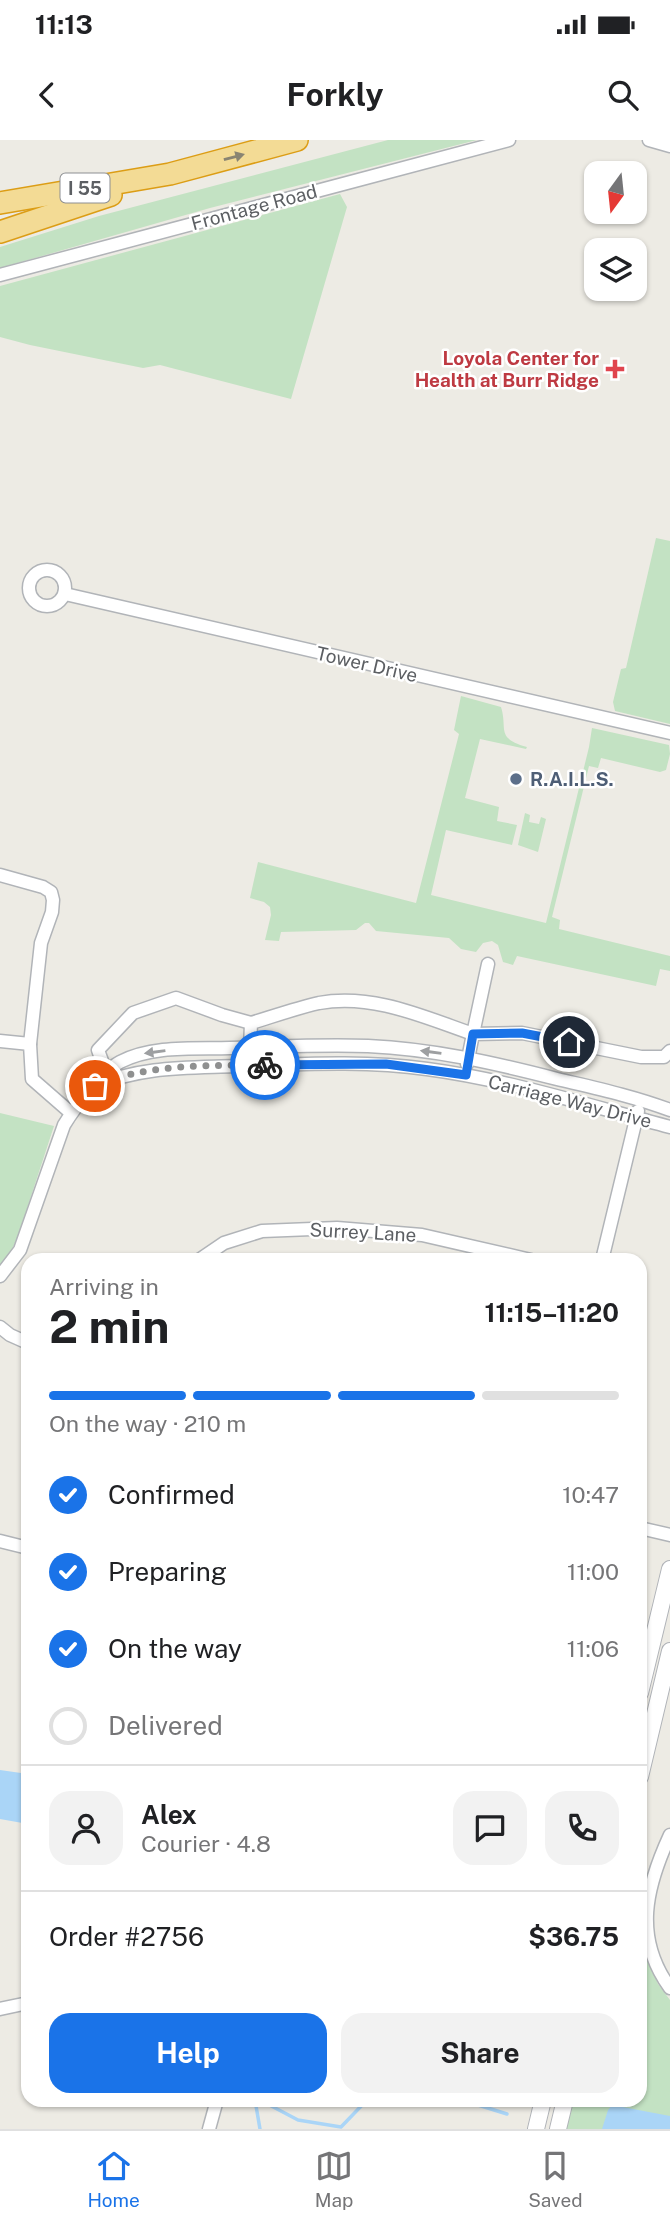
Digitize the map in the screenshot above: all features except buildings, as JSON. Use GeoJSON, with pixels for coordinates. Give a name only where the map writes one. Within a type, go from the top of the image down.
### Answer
{"type":"FeatureCollection","features":[{"type":"Feature","properties":{"kind":"highway","name":"I 55"},"geometry":{"type":"LineString","coordinates":[[0,203],[170,174],[297,140]]}},
{"type":"Feature","properties":{"kind":"highway"},"geometry":{"type":"LineString","coordinates":[[0,232],[170,174]]}},
{"type":"Feature","properties":{"kind":"main road"},"geometry":{"type":"LineString","coordinates":[[647,1664],[670,1569]]}},
{"type":"Feature","properties":{"kind":"main road"},"geometry":{"type":"LineString","coordinates":[[647,1748],[670,1651]]}},
{"type":"Feature","properties":{"kind":"main road"},"geometry":{"type":"LineString","coordinates":[[536,2129],[541,2107]]}},
{"type":"Feature","properties":{"kind":"main road"},"geometry":{"type":"LineString","coordinates":[[558,2129],[563,2107]]}},
{"type":"Feature","properties":{"kind":"street","name":"Frontage Road"},"geometry":{"type":"LineString","coordinates":[[0,275],[509,140]]}},
{"type":"Feature","properties":{"kind":"street"},"geometry":{"type":"LineString","coordinates":[[649,140],[670,146]]}},
{"type":"Feature","properties":{"kind":"street","name":"Tower Drive"},"geometry":{"type":"LineString","coordinates":[[65,594],[670,733]]}},
{"type":"Feature","properties":{"kind":"street"},"geometry":{"type":"LineString","coordinates":[[0,875],[43,887],[51,892],[53,900],[41,943],[30,1044],[32,1079],[71,1113]]}},
{"type":"Feature","properties":{"kind":"street"},"geometry":{"type":"LineString","coordinates":[[466,1075],[488,964]]}},
{"type":"Feature","properties":{"kind":"street"},"geometry":{"type":"LineString","coordinates":[[106,1072],[97,1050],[133,1013],[176,998],[251,1023],[322,1003],[369,1002],[408,1011],[473,1034],[522,1033],[641,1057],[664,1057],[670,1051]]}},
{"type":"Feature","properties":{"kind":"street"},"geometry":{"type":"LineString","coordinates":[[250,1048],[251,1023]]}},
{"type":"Feature","properties":{"kind":"street"},"geometry":{"type":"LineString","coordinates":[[0,1041],[30,1044]]}},
{"type":"Feature","properties":{"kind":"street","name":"Carriage Way Drive"},"geometry":{"type":"LineString","coordinates":[[0,1276],[20,1250],[64,1125],[71,1113],[106,1072],[121,1061],[150,1052],[330,1045],[388,1048],[468,1059],[641,1099],[670,1110]]}},
{"type":"Feature","properties":{"kind":"street"},"geometry":{"type":"LineString","coordinates":[[386,1064],[388,1048]]}},
{"type":"Feature","properties":{"kind":"street"},"geometry":{"type":"LineString","coordinates":[[189,1049],[190,1068]]}},
{"type":"Feature","properties":{"kind":"street","name":"Carriage Way Drive"},"geometry":{"type":"LineString","coordinates":[[95,1086],[108,1080],[153,1069],[329,1063],[386,1064],[466,1075],[670,1127]]}},
{"type":"Feature","properties":{"kind":"street"},"geometry":{"type":"LineString","coordinates":[[604,1253],[641,1099]]}},
{"type":"Feature","properties":{"kind":"street","name":"Surrey Lane"},"geometry":{"type":"LineString","coordinates":[[209,1253],[224,1243],[262,1231],[337,1228],[422,1235],[500,1253]]}},
{"type":"Feature","properties":{"kind":"street"},"geometry":{"type":"LineString","coordinates":[[0,1327],[21,1340]]}},
{"type":"Feature","properties":{"kind":"street"},"geometry":{"type":"LineString","coordinates":[[647,1530],[670,1535]]}},
{"type":"Feature","properties":{"kind":"street"},"geometry":{"type":"LineString","coordinates":[[0,1541],[21,1546]]}},
{"type":"Feature","properties":{"kind":"street"},"geometry":{"type":"LineString","coordinates":[[647,1911],[653,1875],[670,1835]]}},
{"type":"Feature","properties":{"kind":"street"},"geometry":{"type":"LineString","coordinates":[[647,1922],[654,1956],[670,1988]]}},
{"type":"Feature","properties":{"kind":"street"},"geometry":{"type":"LineString","coordinates":[[0,2009],[21,2004]]}},
{"type":"Feature","properties":{"kind":"street"},"geometry":{"type":"LineString","coordinates":[[209,2129],[215,2107]]}},
{"type":"Feature","properties":{"kind":"green space"},"geometry":{"type":"Polygon","coordinates":[[[388,140],[477,140],[210,208],[0,268],[0,247],[99,216],[388,140]]]}},
{"type":"Feature","properties":{"kind":"green space"},"geometry":{"type":"Polygon","coordinates":[[[340,194],[347,207],[291,399],[160,365],[143,368],[0,337],[0,286],[340,194]]]}},
{"type":"Feature","properties":{"kind":"green space"},"geometry":{"type":"Polygon","coordinates":[[[656,538],[670,541],[670,724],[615,711],[613,702],[621,669],[626,668],[656,538]]]}},
{"type":"Feature","properties":{"kind":"green space"},"geometry":{"type":"Polygon","coordinates":[[[461,696],[501,707],[507,736],[517,744],[527,747],[526,749],[480,739],[465,798],[499,807],[497,821],[517,825],[512,845],[446,830],[431,895],[546,923],[592,728],[669,745],[666,770],[660,772],[601,758],[598,768],[589,766],[552,917],[560,920],[559,929],[670,956],[670,971],[660,969],[656,986],[517,956],[513,965],[503,962],[498,945],[492,941],[483,943],[476,952],[461,949],[449,938],[376,931],[369,923],[356,930],[281,932],[279,941],[265,940],[271,915],[270,907],[250,898],[258,862],[416,903],[459,734],[454,730],[461,696]]]}},
{"type":"Feature","properties":{"kind":"green space"},"geometry":{"type":"Polygon","coordinates":[[[525,813],[530,815],[529,822],[539,824],[541,817],[546,819],[538,852],[518,845],[525,813]]]}},
{"type":"Feature","properties":{"kind":"green space"},"geometry":{"type":"Polygon","coordinates":[[[0,1113],[54,1126],[19,1233],[12,1250],[0,1267],[0,1113]]]}},
{"type":"Feature","properties":{"kind":"green space"},"geometry":{"type":"Polygon","coordinates":[[[647,1957],[658,1984],[670,2000],[670,2129],[565,2129],[570,2107],[647,2107],[647,1957]]]}},
{"type":"Feature","properties":{"kind":"water"},"geometry":{"type":"Polygon","coordinates":[[[0,1770],[21,1773],[21,1823],[0,1819],[0,1770]]]}},
{"type":"Feature","properties":{"kind":"water"},"geometry":{"type":"Polygon","coordinates":[[[610,2107],[623,2107],[670,2116],[670,2129],[602,2129],[610,2107]]]}},
{"type":"Feature","properties":{"kind":"waterway"},"geometry":{"type":"LineString","coordinates":[[256,2107],[260,2129]]}},
{"type":"Feature","properties":{"kind":"waterway"},"geometry":{"type":"LineString","coordinates":[[273,2107],[298,2120],[341,2127],[360,2107]]}},
{"type":"Feature","properties":{"kind":"waterway"},"geometry":{"type":"LineString","coordinates":[[484,2107],[507,2114]]}},
{"type":"Feature","properties":{"kind":"way so far"},"geometry":{"type":"LineString","coordinates":[[95,1086],[108,1080],[153,1069],[265,1065]]}},
{"type":"Feature","properties":{"kind":"place","name":"Loyola Center for Health at Burr Ridge"},"geometry":{"type":"Point","coordinates":[615,369]}},
{"type":"Feature","properties":{"kind":"place","name":"R.A.I.L.S."},"geometry":{"type":"Point","coordinates":[516,779]}},
{"type":"Feature","properties":{"kind":"route"},"geometry":{"type":"LineString","coordinates":[[265,1065],[386,1064],[466,1075],[473,1034],[522,1033],[569,1042]]}}]}
